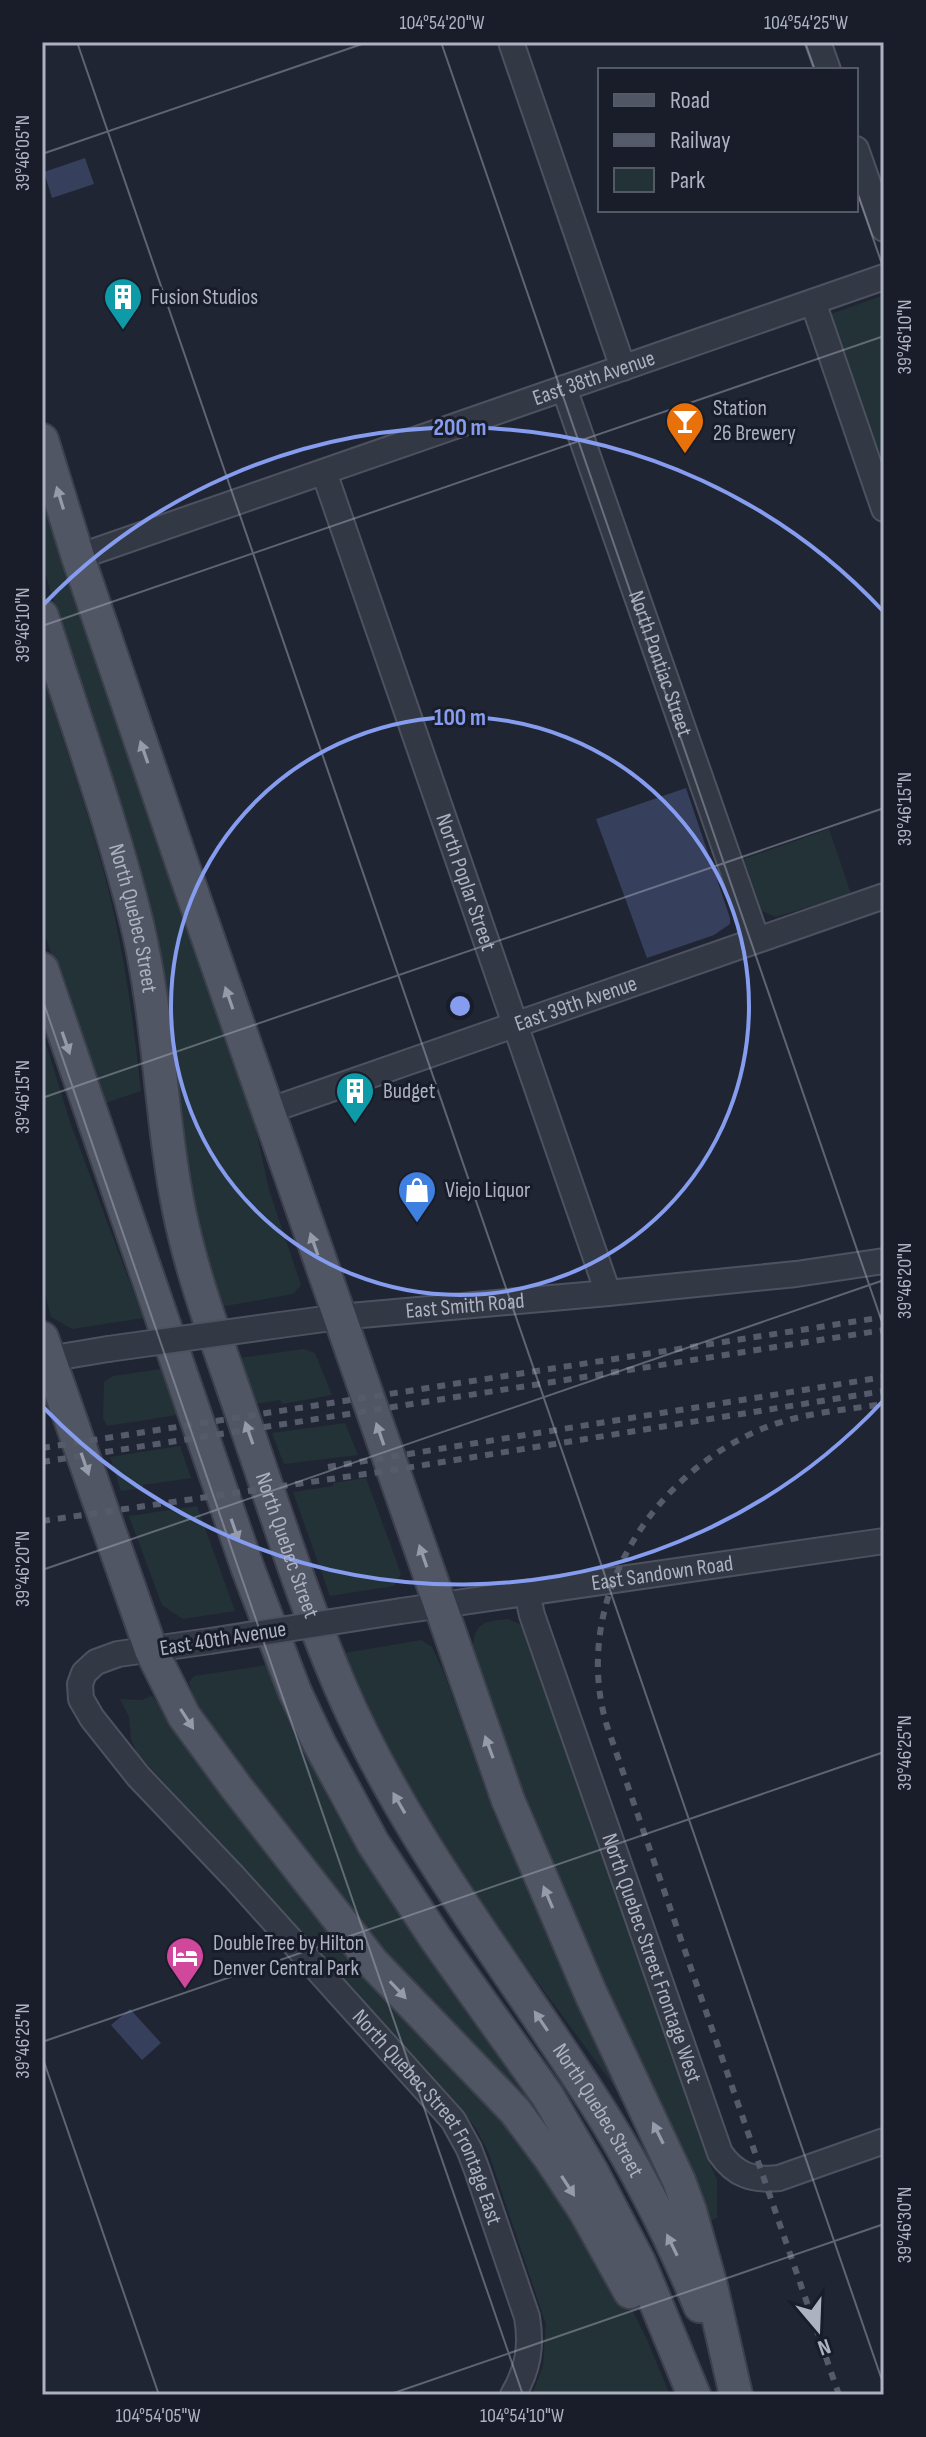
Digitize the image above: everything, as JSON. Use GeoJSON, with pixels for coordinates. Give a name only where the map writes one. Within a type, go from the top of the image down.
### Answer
{"type":"FeatureCollection","features":[{"type":"Feature","properties":{"kind":"main road"},"geometry":{"type":"LineString","coordinates":[[42,440],[78,557],[494,1762],[591,1994],[679,2181],[690,2211],[711,2286],[735,2395]]}},
{"type":"Feature","properties":{"kind":"main road","name":"North Quebec Street"},"geometry":{"type":"LineString","coordinates":[[42,616],[119,855],[138,927],[152,1006],[168,1150],[190,1257],[253,1446],[338,1681],[372,1755],[428,1852],[581,2081],[629,2161],[691,2286],[735,2395]]}},
{"type":"Feature","properties":{"kind":"main road","name":"North Quebec Street"},"geometry":{"type":"LineString","coordinates":[[42,969],[243,1555],[295,1692],[373,1843],[436,1939],[547,2095],[591,2170],[639,2262],[694,2395]]}},
{"type":"Feature","properties":{"kind":"main road"},"geometry":{"type":"LineString","coordinates":[[44,1353],[151,1650],[179,1708],[346,1930],[396,1989],[494,2086],[542,2147],[614,2260],[681,2395]]}},
{"type":"Feature","properties":{"kind":"street"},"geometry":{"type":"LineString","coordinates":[[511,42],[623,368]]}},
{"type":"Feature","properties":{"kind":"street"},"geometry":{"type":"LineString","coordinates":[[818,42],[827,68]]}},
{"type":"Feature","properties":{"kind":"street"},"geometry":{"type":"LineString","coordinates":[[858,155],[884,229]]}},
{"type":"Feature","properties":{"kind":"street","name":"East 38th Avenue"},"geometry":{"type":"LineString","coordinates":[[78,557],[884,277]]}},
{"type":"Feature","properties":{"kind":"street"},"geometry":{"type":"LineString","coordinates":[[813,302],[884,509]]}},
{"type":"Feature","properties":{"kind":"street","name":"North Pontiac Street"},"geometry":{"type":"LineString","coordinates":[[564,388],[757,940]]}},
{"type":"Feature","properties":{"kind":"street","name":"North Poplar Street"},"geometry":{"type":"LineString","coordinates":[[324,472],[608,1293]]}},
{"type":"Feature","properties":{"kind":"street","name":"East 39th Avenue"},"geometry":{"type":"LineString","coordinates":[[268,1111],[884,896]]}},
{"type":"Feature","properties":{"kind":"street","name":"East Smith Road"},"geometry":{"type":"LineString","coordinates":[[44,1353],[108,1349],[339,1317],[796,1274],[884,1261]]}},
{"type":"Feature","properties":{"kind":"street","name":"East Sandown Road"},"geometry":{"type":"LineString","coordinates":[[440,1606],[884,1541]]}},
{"type":"Feature","properties":{"kind":"street","name":"North Quebec Street Frontage West"},"geometry":{"type":"LineString","coordinates":[[527,1593],[532,1615],[720,2153],[729,2166],[739,2173],[765,2180],[779,2178],[884,2141]]}},
{"type":"Feature","properties":{"kind":"street","name":"East 40th Avenue"},"geometry":{"type":"LineString","coordinates":[[81,1699],[80,1684],[84,1673],[90,1666],[118,1654],[440,1606]]}},
{"type":"Feature","properties":{"kind":"street","name":"North Quebec Street Frontage East"},"geometry":{"type":"LineString","coordinates":[[81,1699],[99,1728],[138,1776],[234,1877],[453,2120],[477,2170],[527,2317],[531,2336],[529,2356],[523,2377],[513,2395]]}},
{"type":"Feature","properties":{"kind":"green space"},"geometry":{"type":"Polygon","coordinates":[[[884,295],[884,465],[831,314],[884,295]]]}},
{"type":"Feature","properties":{"kind":"green space"},"geometry":{"type":"Polygon","coordinates":[[[42,492],[251,1107],[269,1190],[301,1285],[293,1294],[220,1307],[191,1200],[154,928],[131,840],[42,562],[42,492]]]}},
{"type":"Feature","properties":{"kind":"green space"},"geometry":{"type":"Polygon","coordinates":[[[42,674],[104,873],[131,1008],[141,1091],[102,1104],[42,926],[42,674]]]}},
{"type":"Feature","properties":{"kind":"green space"},"geometry":{"type":"Polygon","coordinates":[[[829,829],[851,894],[776,917],[762,911],[744,859],[829,829]]]}},
{"type":"Feature","properties":{"kind":"green space"},"geometry":{"type":"Polygon","coordinates":[[[42,1031],[70,1122],[143,1318],[72,1329],[51,1317],[42,1283],[42,1031]]]}},
{"type":"Feature","properties":{"kind":"green space"},"geometry":{"type":"Polygon","coordinates":[[[303,1349],[315,1353],[332,1395],[282,1404],[280,1400],[255,1404],[240,1358],[303,1349]]]}},
{"type":"Feature","properties":{"kind":"green space"},"geometry":{"type":"Polygon","coordinates":[[[161,1369],[177,1415],[107,1426],[103,1418],[104,1382],[113,1376],[161,1369]]]}},
{"type":"Feature","properties":{"kind":"green space"},"geometry":{"type":"Polygon","coordinates":[[[345,1423],[358,1455],[284,1464],[272,1433],[345,1423]]]}},
{"type":"Feature","properties":{"kind":"green space"},"geometry":{"type":"Polygon","coordinates":[[[180,1446],[191,1478],[121,1491],[110,1457],[180,1446]]]}},
{"type":"Feature","properties":{"kind":"green space"},"geometry":{"type":"Polygon","coordinates":[[[366,1478],[401,1574],[394,1586],[330,1596],[293,1492],[366,1478]]]}},
{"type":"Feature","properties":{"kind":"green space"},"geometry":{"type":"Polygon","coordinates":[[[197,1506],[235,1611],[183,1619],[162,1605],[129,1516],[197,1506]]]}},
{"type":"Feature","properties":{"kind":"green space"},"geometry":{"type":"Polygon","coordinates":[[[508,1619],[525,1630],[717,2180],[717,2218],[701,2224],[530,1819],[473,1651],[475,1634],[482,1625],[508,1619]]]}},
{"type":"Feature","properties":{"kind":"green space"},"geometry":{"type":"Polygon","coordinates":[[[421,1640],[432,1647],[444,1673],[494,1814],[625,2101],[460,1871],[389,1747],[345,1653],[421,1640]]]}},
{"type":"Feature","properties":{"kind":"green space"},"geometry":{"type":"Polygon","coordinates":[[[267,1665],[312,1766],[343,1825],[412,1931],[536,2102],[527,2109],[480,2050],[401,1972],[371,1937],[200,1717],[189,1682],[194,1676],[267,1665]]]}},
{"type":"Feature","properties":{"kind":"green space"},"geometry":{"type":"Polygon","coordinates":[[[152,1696],[478,2080],[615,2275],[670,2395],[532,2395],[543,2366],[546,2324],[488,2151],[475,2127],[445,2090],[137,1753],[131,1739],[129,1717],[120,1699],[141,1700],[152,1696]]]}},
{"type":"Feature","properties":{"kind":"water"},"geometry":{"type":"Polygon","coordinates":[[[85,158],[94,184],[52,198],[44,172],[85,158]]]}},
{"type":"Feature","properties":{"kind":"water"},"geometry":{"type":"Polygon","coordinates":[[[686,788],[730,924],[714,935],[647,958],[596,819],[686,788]]]}},
{"type":"Feature","properties":{"kind":"water"},"geometry":{"type":"Polygon","coordinates":[[[130,2009],[161,2043],[142,2060],[111,2025],[130,2009]]]}},
{"type":"Feature","properties":{"kind":"railway"},"geometry":{"type":"LineString","coordinates":[[42,1448],[884,1317]]}},
{"type":"Feature","properties":{"kind":"railway"},"geometry":{"type":"LineString","coordinates":[[42,1462],[884,1330]]}},
{"type":"Feature","properties":{"kind":"railway"},"geometry":{"type":"LineString","coordinates":[[328,1467],[884,1377]]}},
{"type":"Feature","properties":{"kind":"railway"},"geometry":{"type":"LineString","coordinates":[[42,1521],[393,1470],[884,1391]]}},
{"type":"Feature","properties":{"kind":"railway"},"geometry":{"type":"LineString","coordinates":[[839,2395],[607,1726],[598,1680],[600,1634],[610,1590],[629,1548],[654,1510],[686,1477],[723,1449],[764,1428],[808,1415],[884,1404]]}},
{"type":"Feature","properties":{"kind":"place","name":"Fusion Studios"},"geometry":{"type":"Point","coordinates":[123,331]}},
{"type":"Feature","properties":{"kind":"place","name":"Station 26 Brewery"},"geometry":{"type":"Point","coordinates":[685,455]}},
{"type":"Feature","properties":{"kind":"place","name":"Budget"},"geometry":{"type":"Point","coordinates":[355,1125]}},
{"type":"Feature","properties":{"kind":"place","name":"Viejo Liquor"},"geometry":{"type":"Point","coordinates":[417,1224]}},
{"type":"Feature","properties":{"kind":"place","name":"DoubleTree by Hilton Denver Central Park"},"geometry":{"type":"Point","coordinates":[185,1990]}}]}
